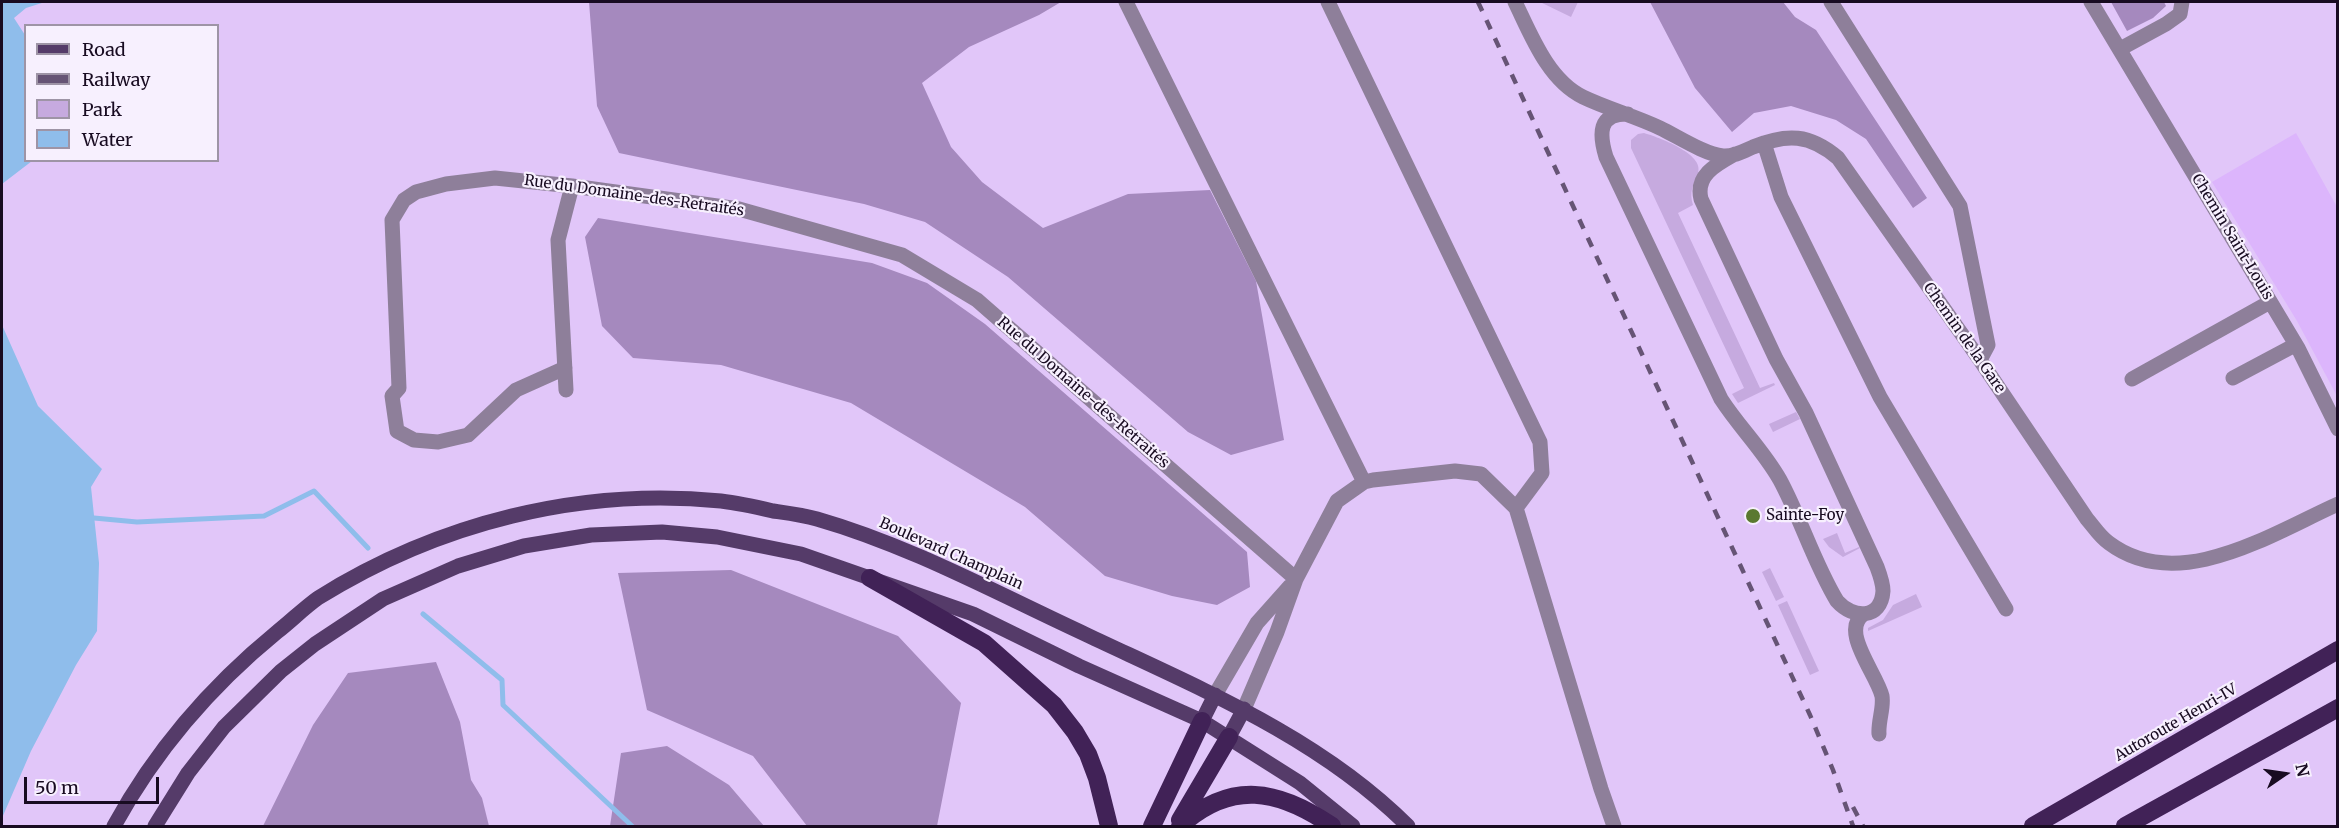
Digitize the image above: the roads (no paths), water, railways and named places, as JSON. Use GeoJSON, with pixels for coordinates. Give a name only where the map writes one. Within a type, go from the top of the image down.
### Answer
{"type":"FeatureCollection","features":[{"type":"Feature","properties":{"kind":"highway"},"geometry":{"type":"LineString","coordinates":[[870,578],[984,643],[1054,705],[1076,732],[1088,754],[1097,778],[1109,826]]}},
{"type":"Feature","properties":{"kind":"highway","name":"Autoroute Henri-IV"},"geometry":{"type":"LineString","coordinates":[[2033,826],[2337,650]]}},
{"type":"Feature","properties":{"kind":"highway"},"geometry":{"type":"LineString","coordinates":[[2125,826],[2337,708]]}},
{"type":"Feature","properties":{"kind":"highway"},"geometry":{"type":"LineString","coordinates":[[1152,826],[1202,721]]}},
{"type":"Feature","properties":{"kind":"highway"},"geometry":{"type":"LineString","coordinates":[[1178,826],[1229,737]]}},
{"type":"Feature","properties":{"kind":"highway"},"geometry":{"type":"LineString","coordinates":[[1178,826],[1215,802],[1228,797],[1244,795],[1265,795],[1282,799],[1312,813],[1332,826]]}},
{"type":"Feature","properties":{"kind":"main road","name":"Boulevard Champlain"},"geometry":{"type":"LineString","coordinates":[[114,826],[152,762],[209,694],[254,651],[316,600],[390,559],[452,533],[515,514],[600,500],[659,498],[723,501],[814,519],[891,544],[1244,709],[1353,777],[1408,826]]}},
{"type":"Feature","properties":{"kind":"main road"},"geometry":{"type":"LineString","coordinates":[[155,826],[188,773],[224,727],[281,670],[382,599],[458,566],[524,546],[591,535],[662,532],[717,537],[801,554],[973,614],[1079,666],[1202,721],[1300,783],[1353,826]]}},
{"type":"Feature","properties":{"kind":"main road"},"geometry":{"type":"LineString","coordinates":[[1202,721],[1215,695]]}},
{"type":"Feature","properties":{"kind":"main road"},"geometry":{"type":"LineString","coordinates":[[1229,737],[1244,709]]}},
{"type":"Feature","properties":{"kind":"street"},"geometry":{"type":"LineString","coordinates":[[1126,2],[1364,482]]}},
{"type":"Feature","properties":{"kind":"street"},"geometry":{"type":"LineString","coordinates":[[1328,2],[1540,442],[1542,473],[1516,508]]}},
{"type":"Feature","properties":{"kind":"street","name":"Chemin de la Gare"},"geometry":{"type":"LineString","coordinates":[[1515,2],[1535,43],[1548,63],[1560,79],[1582,97],[1628,114],[1712,153],[1724,156],[1780,138],[1811,140],[1824,146],[1838,158],[1980,360],[2087,519],[2108,543],[2133,556],[2161,564],[2200,561],[2227,554],[2337,504]]}},
{"type":"Feature","properties":{"kind":"street"},"geometry":{"type":"LineString","coordinates":[[1831,2],[1960,206],[1988,345],[1980,360]]}},
{"type":"Feature","properties":{"kind":"street","name":"Chemin Saint-Louis"},"geometry":{"type":"LineString","coordinates":[[2091,2],[2295,345],[2337,429]]}},
{"type":"Feature","properties":{"kind":"street"},"geometry":{"type":"LineString","coordinates":[[2120,49],[2180,14],[2182,2]]}},
{"type":"Feature","properties":{"kind":"street"},"geometry":{"type":"LineString","coordinates":[[1628,114],[1610,117],[1603,126],[1601,133],[1606,157],[1721,399],[1732,416],[1761,450],[1780,481],[1837,601],[1849,612],[1864,614]]}},
{"type":"Feature","properties":{"kind":"street"},"geometry":{"type":"LineString","coordinates":[[1764,143],[1781,197],[1881,397],[2006,609]]}},
{"type":"Feature","properties":{"kind":"street"},"geometry":{"type":"LineString","coordinates":[[1735,154],[1705,175],[1700,185],[1701,199],[1776,358],[1806,414],[1883,584],[1881,599],[1875,608],[1864,614],[1855,624],[1855,635],[1881,695],[1879,734]]}},
{"type":"Feature","properties":{"kind":"street","name":"Rue du Domaine-des-Retraités"},"geometry":{"type":"LineString","coordinates":[[565,368],[516,390],[468,435],[438,442],[414,440],[397,431],[392,396],[399,388],[392,220],[404,200],[416,192],[446,184],[495,178],[572,186],[739,209],[902,255],[977,300],[1296,579]]}},
{"type":"Feature","properties":{"kind":"street"},"geometry":{"type":"LineString","coordinates":[[566,390],[558,240],[572,186]]}},
{"type":"Feature","properties":{"kind":"street"},"geometry":{"type":"LineString","coordinates":[[2132,378],[2270,302]]}},
{"type":"Feature","properties":{"kind":"street"},"geometry":{"type":"LineString","coordinates":[[2233,378],[2295,345]]}},
{"type":"Feature","properties":{"kind":"street"},"geometry":{"type":"LineString","coordinates":[[1244,709],[1277,632],[1296,579],[1337,501],[1364,482],[1373,480],[1455,471],[1482,474],[1516,508],[1614,826]]}},
{"type":"Feature","properties":{"kind":"street"},"geometry":{"type":"LineString","coordinates":[[1215,695],[1257,623],[1296,579]]}},
{"type":"Feature","properties":{"kind":"water"},"geometry":{"type":"Polygon","coordinates":[[[2,2],[45,2],[26,8],[14,18],[24,33],[24,162],[31,162],[2,184],[2,2]]]}},
{"type":"Feature","properties":{"kind":"water"},"geometry":{"type":"Polygon","coordinates":[[[2,325],[38,406],[102,469],[91,487],[99,563],[97,631],[76,665],[31,751],[2,818],[2,325]]]}},
{"type":"Feature","properties":{"kind":"waterway"},"geometry":{"type":"LineString","coordinates":[[94,518],[137,522],[264,516],[314,491],[368,548]]}},
{"type":"Feature","properties":{"kind":"waterway"},"geometry":{"type":"LineString","coordinates":[[423,614],[502,680],[503,705],[632,826]]}},
{"type":"Feature","properties":{"kind":"railway"},"geometry":{"type":"LineString","coordinates":[[1478,2],[1810,715],[1853,826]]}},
{"type":"Feature","properties":{"kind":"railway"},"geometry":{"type":"LineString","coordinates":[[1853,807],[1863,826]]}},
{"type":"Feature","properties":{"kind":"place","name":"Sainte-Foy"},"geometry":{"type":"Point","coordinates":[1753,516]}}]}
